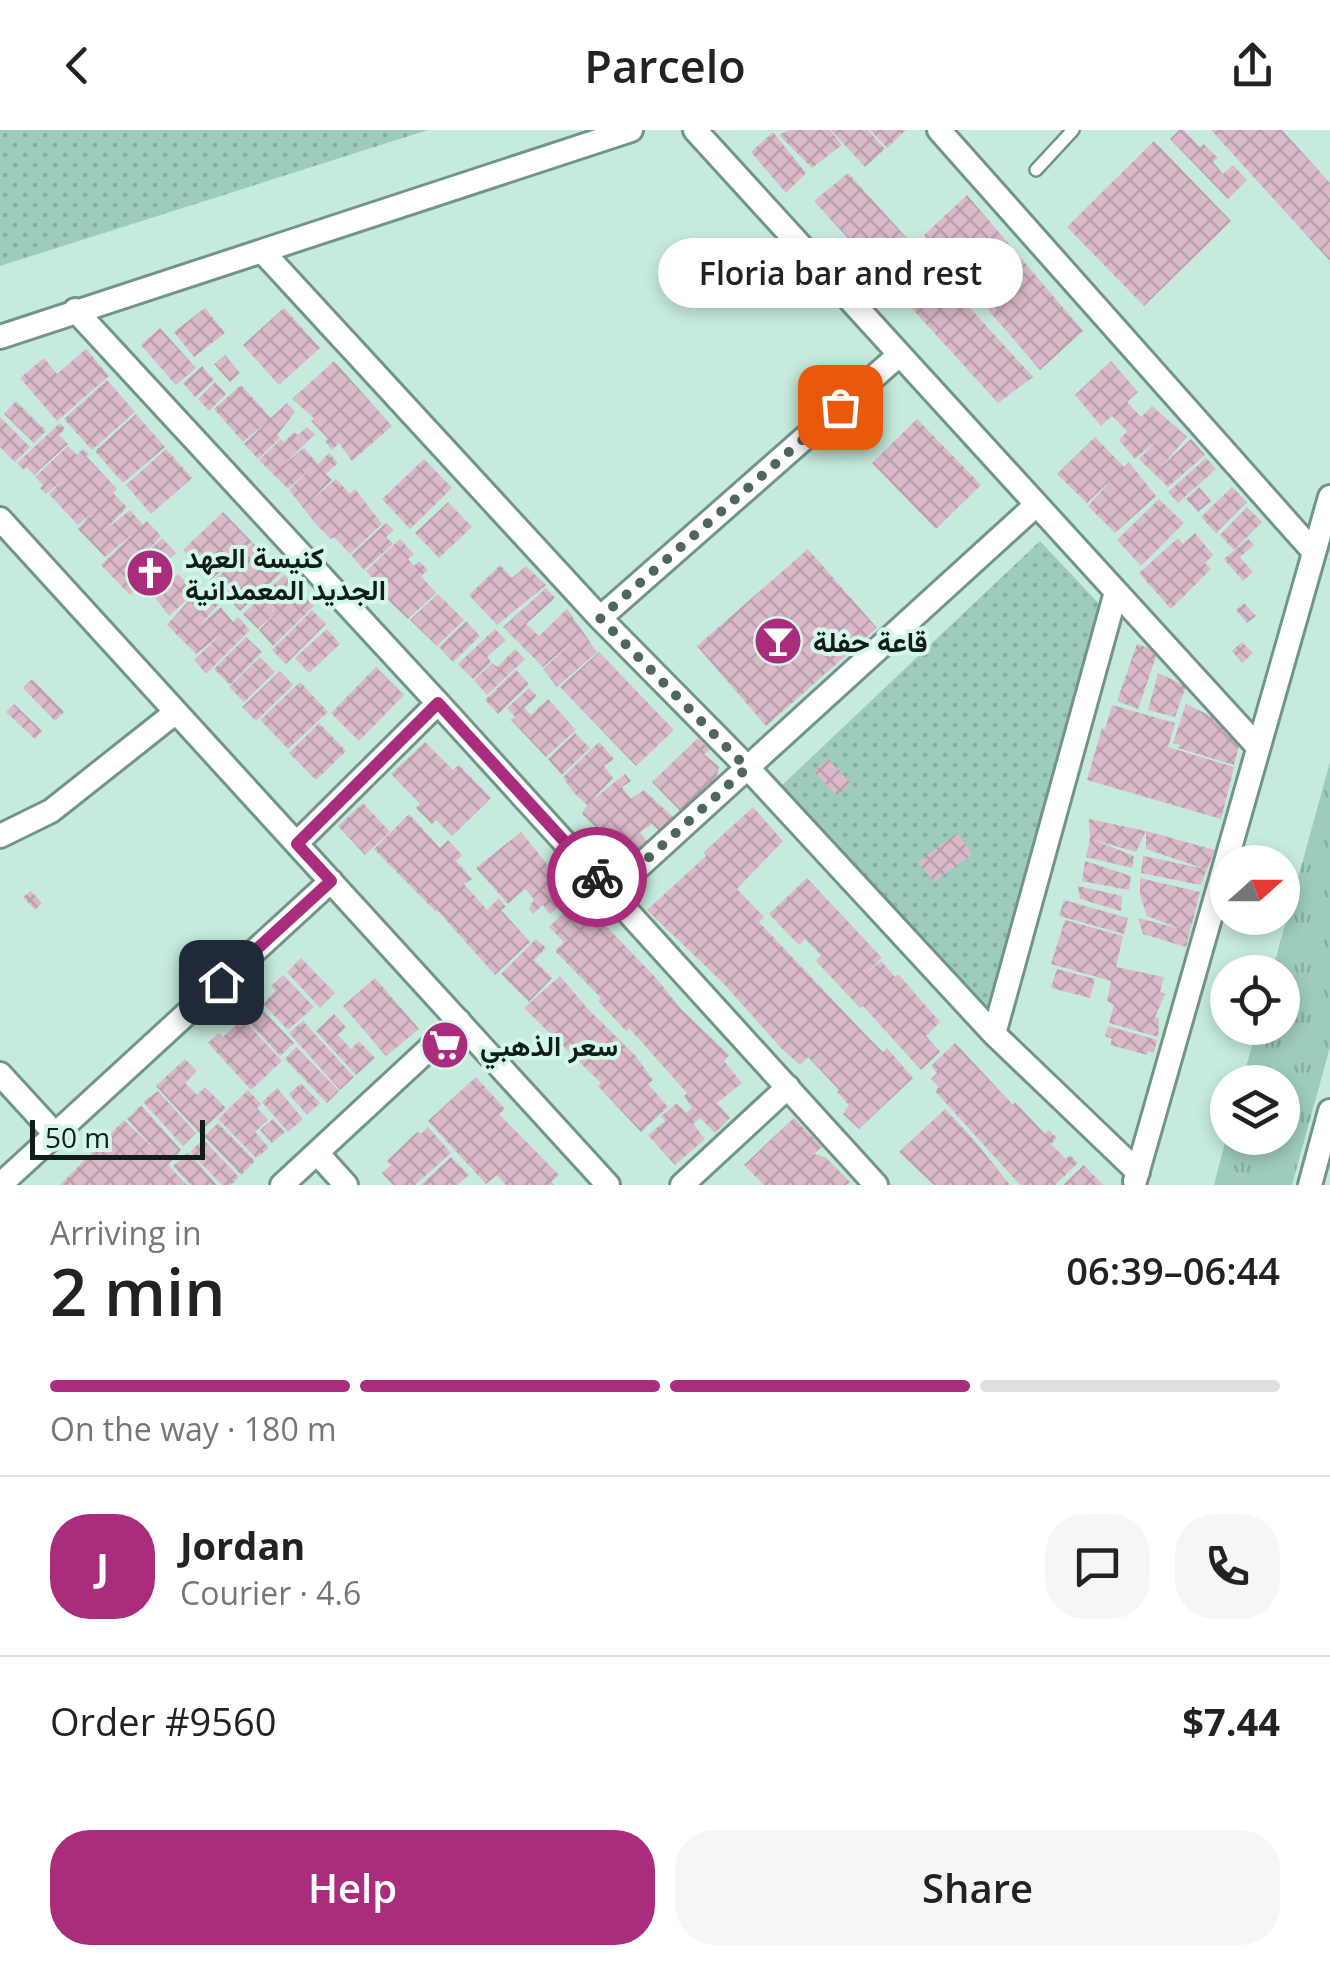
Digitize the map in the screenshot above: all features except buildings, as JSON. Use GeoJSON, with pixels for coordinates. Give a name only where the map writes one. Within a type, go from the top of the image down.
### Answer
{"type":"FeatureCollection","features":[{"type":"Feature","properties":{"kind":"street"},"geometry":{"type":"LineString","coordinates":[[0,337],[631,130]]}},
{"type":"Feature","properties":{"kind":"street"},"geometry":{"type":"LineString","coordinates":[[695,130],[1258,747]]}},
{"type":"Feature","properties":{"kind":"street"},"geometry":{"type":"LineString","coordinates":[[940,130],[1314,550]]}},
{"type":"Feature","properties":{"kind":"street"},"geometry":{"type":"LineString","coordinates":[[263,252],[600,618],[747,768],[994,1034],[1136,1178],[1330,497]]}},
{"type":"Feature","properties":{"kind":"street"},"geometry":{"type":"LineString","coordinates":[[75,310],[876,1185]]}},
{"type":"Feature","properties":{"kind":"street"},"geometry":{"type":"LineString","coordinates":[[600,618],[900,355]]}},
{"type":"Feature","properties":{"kind":"street"},"geometry":{"type":"LineString","coordinates":[[611,892],[1036,505]]}},
{"type":"Feature","properties":{"kind":"street"},"geometry":{"type":"LineString","coordinates":[[0,519],[608,1185]]}},
{"type":"Feature","properties":{"kind":"street"},"geometry":{"type":"LineString","coordinates":[[994,1034],[1116,592]]}},
{"type":"Feature","properties":{"kind":"street"},"geometry":{"type":"LineString","coordinates":[[297,844],[438,703]]}},
{"type":"Feature","properties":{"kind":"street"},"geometry":{"type":"LineString","coordinates":[[0,836],[51,811],[176,712]]}},
{"type":"Feature","properties":{"kind":"street"},"geometry":{"type":"LineString","coordinates":[[0,1185],[331,881]]}},
{"type":"Feature","properties":{"kind":"street"},"geometry":{"type":"LineString","coordinates":[[282,1185],[459,1021]]}},
{"type":"Feature","properties":{"kind":"street"},"geometry":{"type":"LineString","coordinates":[[0,1074],[55,1134]]}},
{"type":"Feature","properties":{"kind":"street"},"geometry":{"type":"LineString","coordinates":[[682,1185],[788,1087]]}},
{"type":"Feature","properties":{"kind":"street"},"geometry":{"type":"LineString","coordinates":[[1310,1185],[1330,1111]]}},
{"type":"Feature","properties":{"kind":"street"},"geometry":{"type":"LineString","coordinates":[[316,1153],[346,1185]]}},
{"type":"Feature","properties":{"kind":"lane"},"geometry":{"type":"LineString","coordinates":[[1036,170],[1073,130]]}},
{"type":"Feature","properties":{"kind":"green space"},"geometry":{"type":"Polygon","coordinates":[[[0,130],[428,130],[0,266],[0,130]]]}},
{"type":"Feature","properties":{"kind":"green space"},"geometry":{"type":"Polygon","coordinates":[[[1040,541],[1103,608],[988,1010],[779,788],[1040,541]]]}},
{"type":"Feature","properties":{"kind":"green space"},"geometry":{"type":"Polygon","coordinates":[[[1330,762],[1330,1047],[1292,1185],[1214,1185],[1222,1155],[1300,1155],[1300,1065],[1247,1065],[1252,1045],[1300,1045],[1300,955],[1277,955],[1282,935],[1300,935],[1300,871],[1330,762]]]}},
{"type":"Feature","properties":{"kind":"way so far"},"geometry":{"type":"LineString","coordinates":[[597,877],[611,892],[747,768],[600,618],[840,407]]}},
{"type":"Feature","properties":{"kind":"place","name":"Floria bar and rest"},"geometry":{"type":"Point","coordinates":[840,407]}},
{"type":"Feature","properties":{"kind":"place","name":"كنيسة العهد الجديد المعمدانية"},"geometry":{"type":"Point","coordinates":[150,573]}},
{"type":"Feature","properties":{"kind":"place","name":"قاعة حفلة"},"geometry":{"type":"Point","coordinates":[778,641]}},
{"type":"Feature","properties":{"kind":"place","name":"سعر الذهبي"},"geometry":{"type":"Point","coordinates":[445,1045]}},
{"type":"Feature","properties":{"kind":"route"},"geometry":{"type":"LineString","coordinates":[[221,982],[331,881],[297,844],[438,703],[597,877]]}}]}
